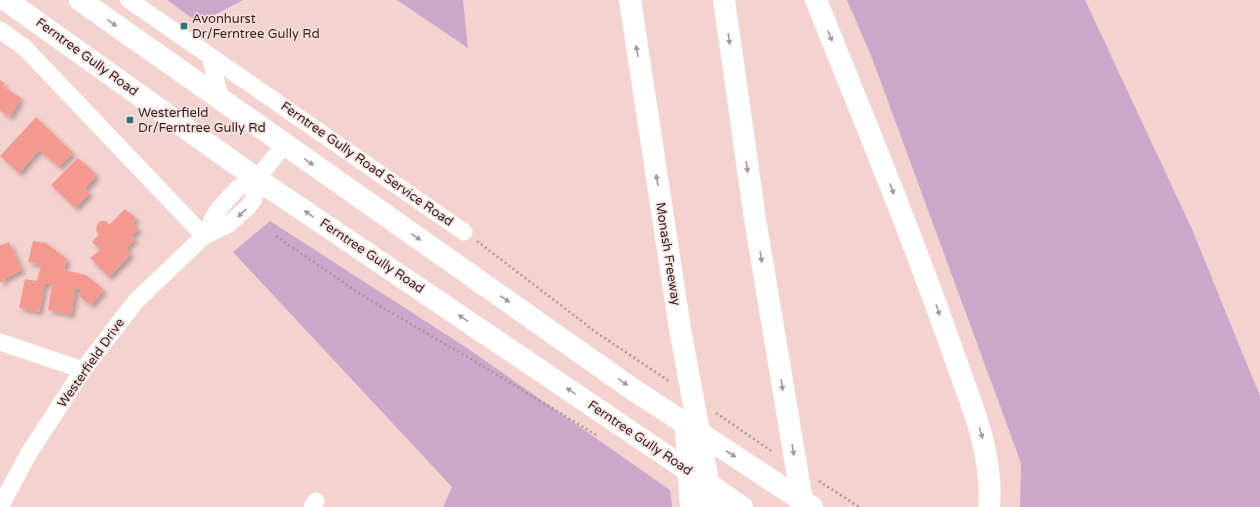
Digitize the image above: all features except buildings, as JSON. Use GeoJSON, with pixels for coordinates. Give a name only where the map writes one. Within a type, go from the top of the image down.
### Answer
{"type":"FeatureCollection","features":[{"type":"Feature","properties":{"kind":"main road"},"geometry":{"type":"LineString","coordinates":[[80,0],[221,101],[628,386],[812,507]]}},
{"type":"Feature","properties":{"kind":"main road","name":"Monash Freeway"},"geometry":{"type":"LineString","coordinates":[[630,0],[680,329],[712,507]]}},
{"type":"Feature","properties":{"kind":"main road"},"geometry":{"type":"LineString","coordinates":[[724,0],[755,218],[803,507]]}},
{"type":"Feature","properties":{"kind":"main road"},"geometry":{"type":"LineString","coordinates":[[816,0],[928,282],[980,429],[988,457],[991,479],[989,507]]}},
{"type":"Feature","properties":{"kind":"main road","name":"Ferntree Gully Road"},"geometry":{"type":"LineString","coordinates":[[13,2],[257,179],[742,507]]}},
{"type":"Feature","properties":{"kind":"main road"},"geometry":{"type":"LineString","coordinates":[[680,329],[691,507]]}},
{"type":"Feature","properties":{"kind":"street","name":"Ferntree Gully Road Service Road"},"geometry":{"type":"LineString","coordinates":[[129,0],[464,232]]}},
{"type":"Feature","properties":{"kind":"street"},"geometry":{"type":"LineString","coordinates":[[0,30],[24,47],[204,236]]}},
{"type":"Feature","properties":{"kind":"street"},"geometry":{"type":"LineString","coordinates":[[210,56],[221,101]]}},
{"type":"Feature","properties":{"kind":"street","name":"Westerfield Drive"},"geometry":{"type":"LineString","coordinates":[[0,507],[29,453],[83,370],[136,301],[204,236],[229,224],[248,207],[254,199],[257,179],[284,145]]}},
{"type":"Feature","properties":{"kind":"street"},"geometry":{"type":"LineString","coordinates":[[0,342],[83,370]]}},
{"type":"Feature","properties":{"kind":"path"},"geometry":{"type":"LineString","coordinates":[[464,232],[597,333],[675,386]]}},
{"type":"Feature","properties":{"kind":"path"},"geometry":{"type":"LineString","coordinates":[[276,236],[363,296],[482,365],[605,440]]}},
{"type":"Feature","properties":{"kind":"path"},"geometry":{"type":"LineString","coordinates":[[714,412],[780,456]]}},
{"type":"Feature","properties":{"kind":"path"},"geometry":{"type":"LineString","coordinates":[[813,477],[859,507]]}},
{"type":"Feature","properties":{"kind":"shaded area"},"geometry":{"type":"Polygon","coordinates":[[[167,0],[243,0],[199,23],[167,0]]]}},
{"type":"Feature","properties":{"kind":"shaded area"},"geometry":{"type":"Polygon","coordinates":[[[397,0],[463,0],[468,48],[397,0]]]}},
{"type":"Feature","properties":{"kind":"shaded area"},"geometry":{"type":"Polygon","coordinates":[[[847,0],[1085,0],[1191,227],[1260,396],[1260,507],[1020,507],[1021,463],[872,58],[847,0]]]}},
{"type":"Feature","properties":{"kind":"shaded area"},"geometry":{"type":"Polygon","coordinates":[[[270,221],[467,348],[670,490],[672,507],[443,507],[452,487],[233,252],[270,221]]]}},
{"type":"Feature","properties":{"kind":"place","name":"Avonhurst Dr/Ferntree Gully Rd"},"geometry":{"type":"Point","coordinates":[184,26]}},
{"type":"Feature","properties":{"kind":"place","name":"Westerfield Dr/Ferntree Gully Rd"},"geometry":{"type":"Point","coordinates":[130,120]}}]}
